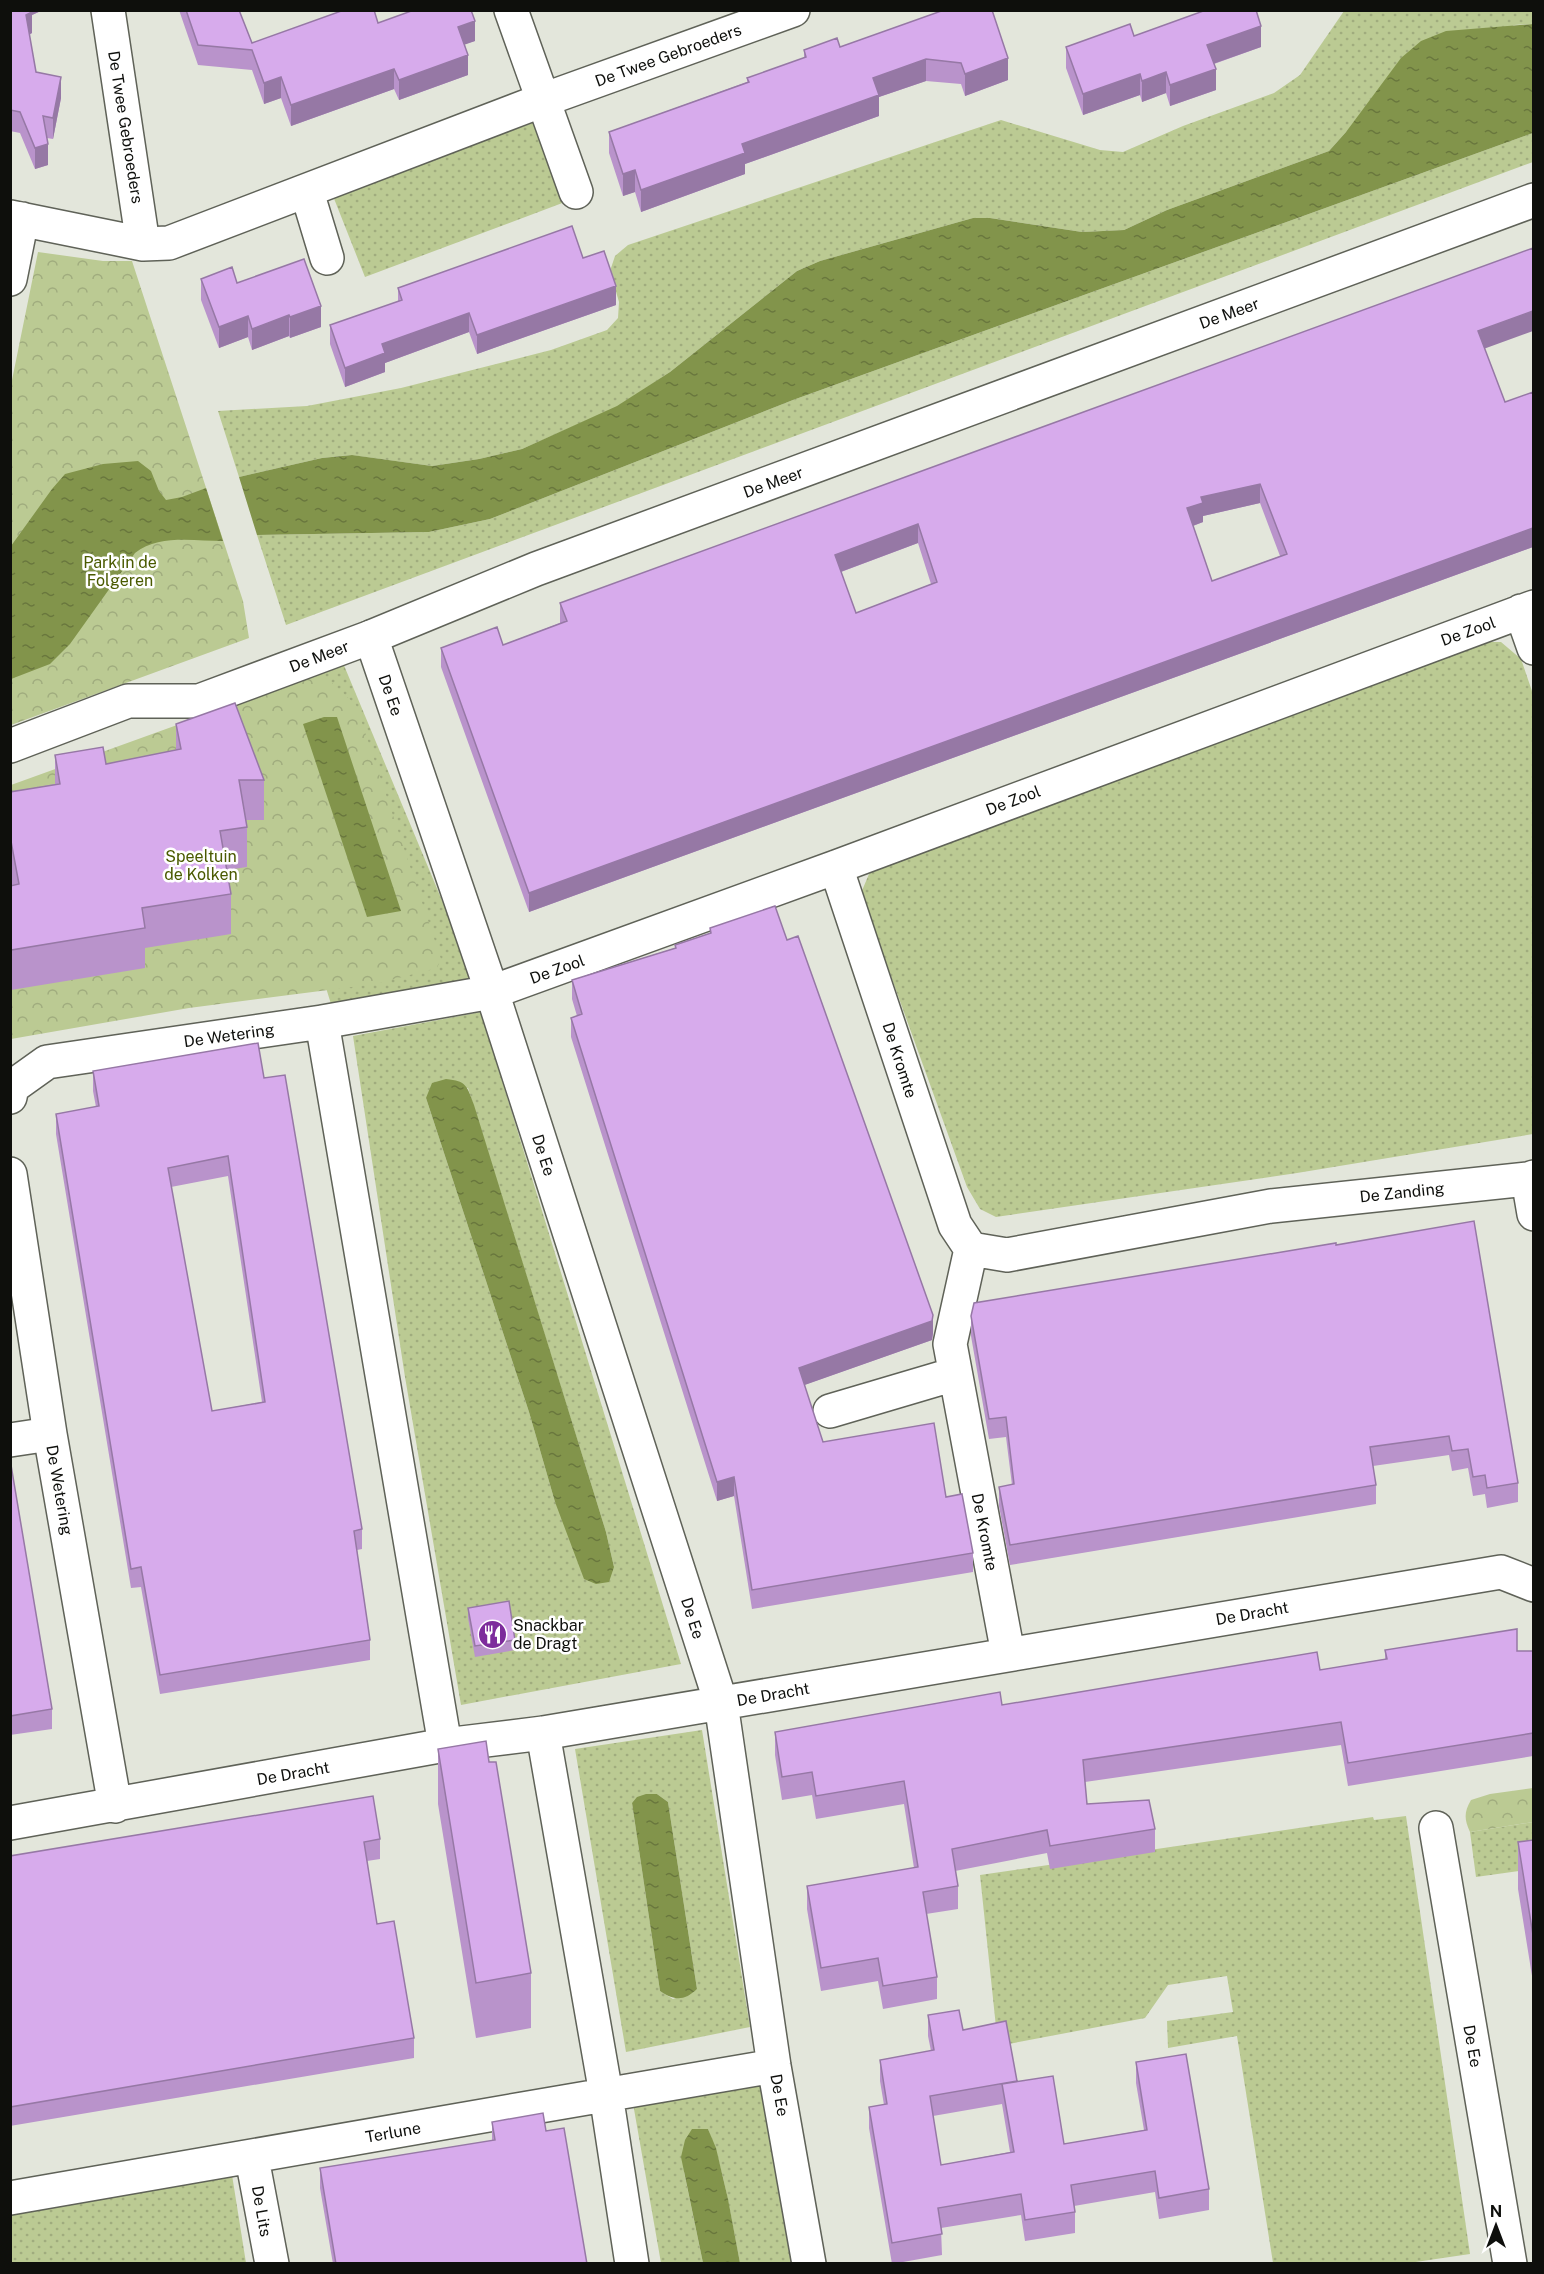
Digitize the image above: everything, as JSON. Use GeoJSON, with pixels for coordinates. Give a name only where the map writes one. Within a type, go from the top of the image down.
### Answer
{"type":"FeatureCollection","features":[{"type":"Feature","properties":{"kind":"street","name":"De Twee Gebroeders"},"geometry":{"type":"LineString","coordinates":[[108,10],[143,244]]}},
{"type":"Feature","properties":{"kind":"street"},"geometry":{"type":"LineString","coordinates":[[511,10],[576,192]]}},
{"type":"Feature","properties":{"kind":"street","name":"De Twee Gebroeders"},"geometry":{"type":"LineString","coordinates":[[10,279],[16,218],[143,244],[169,243],[543,100],[793,10]]}},
{"type":"Feature","properties":{"kind":"street"},"geometry":{"type":"LineString","coordinates":[[307,192],[327,258]]}},
{"type":"Feature","properties":{"kind":"street","name":"De Meer"},"geometry":{"type":"LineString","coordinates":[[10,746],[128,701],[199,701],[371,637],[559,561],[1533,200]]}},
{"type":"Feature","properties":{"kind":"street"},"geometry":{"type":"LineString","coordinates":[[1527,609],[1533,648]]}},
{"type":"Feature","properties":{"kind":"street","name":"De Zool"},"geometry":{"type":"LineString","coordinates":[[492,992],[836,867],[1527,609]]}},
{"type":"Feature","properties":{"kind":"street","name":"De Ee"},"geometry":{"type":"LineString","coordinates":[[371,637],[492,992],[720,1703],[774,2066],[809,2264]]}},
{"type":"Feature","properties":{"kind":"street","name":"De Kromte"},"geometry":{"type":"LineString","coordinates":[[836,867],[955,1225],[971,1249],[950,1344],[1008,1654]]}},
{"type":"Feature","properties":{"kind":"street"},"geometry":{"type":"LineString","coordinates":[[445,1745],[322,1022],[492,992]]}},
{"type":"Feature","properties":{"kind":"street","name":"De Wetering"},"geometry":{"type":"LineString","coordinates":[[10,1097],[12,1087],[47,1062],[322,1022]]}},
{"type":"Feature","properties":{"kind":"street","name":"De Wetering"},"geometry":{"type":"LineString","coordinates":[[10,1174],[50,1434],[115,1806]]}},
{"type":"Feature","properties":{"kind":"street"},"geometry":{"type":"LineString","coordinates":[[1531,1178],[1533,1214]]}},
{"type":"Feature","properties":{"kind":"street","name":"De Zanding"},"geometry":{"type":"LineString","coordinates":[[971,1249],[1007,1255],[1271,1206],[1531,1178]]}},
{"type":"Feature","properties":{"kind":"street"},"geometry":{"type":"LineString","coordinates":[[830,1411],[955,1374]]}},
{"type":"Feature","properties":{"kind":"street"},"geometry":{"type":"LineString","coordinates":[[10,1440],[50,1434]]}},
{"type":"Feature","properties":{"kind":"street","name":"De Dracht"},"geometry":{"type":"LineString","coordinates":[[10,1823],[445,1745],[543,1732],[1501,1572],[1533,1585]]}},
{"type":"Feature","properties":{"kind":"street"},"geometry":{"type":"LineString","coordinates":[[543,1732],[606,2094],[632,2264]]}},
{"type":"Feature","properties":{"kind":"street","name":"De Ee"},"geometry":{"type":"LineString","coordinates":[[1436,1828],[1510,2264]]}},
{"type":"Feature","properties":{"kind":"street","name":"Terlune"},"geometry":{"type":"LineString","coordinates":[[10,2198],[774,2066]]}},
{"type":"Feature","properties":{"kind":"street","name":"De Lits"},"geometry":{"type":"LineString","coordinates":[[252,2158],[272,2264]]}},
{"type":"Feature","properties":{"kind":"green space"},"geometry":{"type":"Polygon","coordinates":[[[1344,11],[1533,11],[1533,24],[1514,25],[1346,132],[1329,151],[1167,210],[1124,230],[1082,232],[990,218],[973,218],[820,261],[797,271],[670,372],[617,407],[522,449],[479,459],[432,466],[351,455],[322,458],[239,477],[218,411],[307,406],[401,388],[551,350],[607,330],[618,318],[619,302],[610,271],[615,256],[628,245],[1001,120],[1100,150],[1123,152],[1183,126],[1274,93],[1300,75],[1344,11]]]}},
{"type":"Feature","properties":{"kind":"green space"},"geometry":{"type":"Polygon","coordinates":[[[535,122],[565,202],[365,277],[333,196],[535,122]]]}},
{"type":"Feature","properties":{"kind":"green space"},"geometry":{"type":"Polygon","coordinates":[[[1533,133],[1533,162],[286,625],[257,535],[429,532],[490,519],[793,400],[1533,133]]]}},
{"type":"Feature","properties":{"kind":"green space","name":"Park in de Folgeren"},"geometry":{"type":"Polygon","coordinates":[[[38,252],[103,261],[132,261],[243,601],[249,638],[11,725],[11,385],[38,252]]]}},
{"type":"Feature","properties":{"kind":"green space"},"geometry":{"type":"Polygon","coordinates":[[[1490,642],[1501,642],[1521,659],[1533,694],[1533,1134],[1297,1173],[996,1217],[980,1209],[967,1187],[861,893],[869,874],[889,860],[1490,642]]]}},
{"type":"Feature","properties":{"kind":"green space"},"geometry":{"type":"Polygon","coordinates":[[[343,663],[476,982],[331,1004],[237,699],[343,663]]]}},
{"type":"Feature","properties":{"kind":"green space","name":"Speeltuin de Kolken"},"geometry":{"type":"Polygon","coordinates":[[[321,673],[356,705],[441,959],[437,968],[375,984],[189,1008],[11,1039],[11,785],[321,673]]]}},
{"type":"Feature","properties":{"kind":"green space"},"geometry":{"type":"Polygon","coordinates":[[[481,1012],[681,1664],[461,1705],[405,1377],[353,1036],[481,1012]],[[468,1088],[426,1098],[529,1412],[555,1502],[614,1567],[606,1532],[468,1088]]]}},
{"type":"Feature","properties":{"kind":"green space"},"geometry":{"type":"Polygon","coordinates":[[[702,1730],[750,2027],[626,2052],[575,1749],[702,1730]],[[657,1794],[632,1803],[660,1991],[673,1999],[697,1989],[668,1802],[657,1794]]]}},
{"type":"Feature","properties":{"kind":"green space"},"geometry":{"type":"Polygon","coordinates":[[[1533,1788],[1533,1822],[1470,1832],[1466,1816],[1471,1800],[1490,1794],[1533,1788]]]}},
{"type":"Feature","properties":{"kind":"green space"},"geometry":{"type":"Polygon","coordinates":[[[1406,1816],[1470,2254],[1402,2264],[1273,2263],[1237,2036],[1168,2048],[1167,2021],[1233,2012],[1227,1976],[1168,1985],[1145,2018],[998,2046],[980,1875],[1373,1817],[1374,1820],[1406,1816]]]}},
{"type":"Feature","properties":{"kind":"green space"},"geometry":{"type":"Polygon","coordinates":[[[1533,1822],[1533,1869],[1476,1877],[1470,1832],[1533,1822]]]}},
{"type":"Feature","properties":{"kind":"green space"},"geometry":{"type":"Polygon","coordinates":[[[758,2074],[791,2263],[740,2263],[723,2178],[708,2129],[684,2172],[703,2263],[661,2263],[631,2092],[758,2074]]]}},
{"type":"Feature","properties":{"kind":"green space"},"geometry":{"type":"Polygon","coordinates":[[[229,2156],[246,2263],[11,2264],[11,2189],[229,2156]]]}},
{"type":"Feature","properties":{"kind":"water"},"geometry":{"type":"Polygon","coordinates":[[[1533,24],[1533,133],[793,400],[490,519],[429,532],[257,535],[239,477],[322,458],[352,455],[432,466],[479,459],[522,449],[617,406],[670,372],[797,271],[820,261],[973,218],[990,218],[1082,232],[1124,230],[1167,210],[1329,151],[1346,132],[1401,58],[1421,41],[1446,31],[1533,24]]]}},
{"type":"Feature","properties":{"kind":"water"},"geometry":{"type":"Polygon","coordinates":[[[138,461],[151,471],[159,491],[166,500],[206,488],[223,541],[177,540],[144,547],[135,553],[70,644],[50,664],[11,679],[11,546],[65,474],[103,464],[138,461]]]}},
{"type":"Feature","properties":{"kind":"water"},"geometry":{"type":"Polygon","coordinates":[[[324,717],[337,717],[401,911],[367,917],[303,724],[324,717]]]}},
{"type":"Feature","properties":{"kind":"water"},"geometry":{"type":"Polygon","coordinates":[[[446,1079],[462,1083],[470,1093],[474,1105],[606,1532],[614,1567],[609,1582],[596,1584],[584,1579],[555,1502],[529,1412],[426,1098],[432,1083],[446,1079]]]}},
{"type":"Feature","properties":{"kind":"water"},"geometry":{"type":"Polygon","coordinates":[[[657,1794],[668,1802],[697,1989],[684,1998],[670,1997],[660,1991],[632,1803],[637,1797],[657,1794]]]}},
{"type":"Feature","properties":{"kind":"water"},"geometry":{"type":"Polygon","coordinates":[[[692,2129],[708,2129],[716,2148],[740,2263],[703,2263],[681,2157],[685,2140],[692,2129]]]}},
{"type":"Feature","properties":{"kind":"building"},"geometry":{"type":"Polygon","coordinates":[[[10,10],[32,10],[26,15],[36,72],[61,77],[53,118],[43,116],[48,144],[35,148],[20,112],[10,110],[10,10]]]}},
{"type":"Feature","properties":{"kind":"building"},"geometry":{"type":"Polygon","coordinates":[[[186,10],[239,10],[252,43],[344,10],[374,10],[378,23],[414,10],[471,10],[475,21],[458,27],[468,55],[399,80],[394,69],[291,105],[281,77],[264,83],[252,50],[198,45],[186,10]]]}},
{"type":"Feature","properties":{"kind":"building"},"geometry":{"type":"Polygon","coordinates":[[[944,10],[992,10],[1008,58],[965,74],[961,63],[926,59],[873,78],[879,95],[742,144],[745,153],[641,190],[635,170],[623,174],[609,132],[749,82],[747,78],[806,57],[804,50],[837,38],[840,47],[944,10]]]}},
{"type":"Feature","properties":{"kind":"building"},"geometry":{"type":"Polygon","coordinates":[[[1206,10],[1256,10],[1261,26],[1207,45],[1216,69],[1170,85],[1166,72],[1142,81],[1140,74],[1083,94],[1066,47],[1130,24],[1134,36],[1206,10]]]}},
{"type":"Feature","properties":{"kind":"building"},"geometry":{"type":"Polygon","coordinates":[[[572,226],[583,258],[604,251],[616,286],[477,335],[469,313],[382,344],[385,353],[345,368],[330,325],[402,300],[398,288],[572,226]]]}},
{"type":"Feature","properties":{"kind":"building"},"geometry":{"type":"Polygon","coordinates":[[[1533,248],[1533,311],[1478,331],[1505,402],[1533,392],[1533,528],[529,893],[441,648],[497,627],[503,645],[567,621],[560,603],[1533,248]],[[1260,484],[1201,497],[1203,503],[1187,508],[1212,581],[1287,554],[1260,484]],[[918,524],[835,555],[856,613],[937,582],[918,524]]]}},
{"type":"Feature","properties":{"kind":"building"},"geometry":{"type":"Polygon","coordinates":[[[304,259],[321,306],[252,329],[248,316],[219,327],[201,279],[232,267],[237,283],[304,259]]]}},
{"type":"Feature","properties":{"kind":"building"},"geometry":{"type":"Polygon","coordinates":[[[235,703],[264,780],[239,780],[247,827],[220,831],[231,894],[142,908],[145,928],[11,950],[10,886],[19,884],[10,836],[10,792],[60,784],[55,755],[103,747],[106,764],[181,749],[176,724],[235,703]]]}},
{"type":"Feature","properties":{"kind":"building"},"geometry":{"type":"Polygon","coordinates":[[[775,906],[787,940],[798,936],[933,1315],[932,1321],[799,1368],[823,1442],[934,1423],[946,1497],[962,1494],[973,1553],[752,1590],[734,1477],[717,1482],[571,1018],[582,1014],[572,980],[676,948],[675,945],[711,933],[710,928],[775,906]]]}},
{"type":"Feature","properties":{"kind":"building"},"geometry":{"type":"Polygon","coordinates":[[[258,1043],[264,1078],[285,1075],[362,1529],[354,1531],[370,1640],[160,1675],[141,1567],[131,1569],[56,1114],[99,1106],[93,1071],[258,1043]],[[228,1156],[168,1168],[212,1411],[265,1402],[228,1156]]]}},
{"type":"Feature","properties":{"kind":"building"},"geometry":{"type":"Polygon","coordinates":[[[1474,1221],[1518,1483],[1487,1488],[1485,1475],[1473,1477],[1468,1449],[1452,1451],[1449,1436],[1370,1447],[1376,1485],[1010,1545],[999,1487],[1014,1484],[1006,1417],[989,1419],[971,1316],[974,1303],[1474,1221]]]}},
{"type":"Feature","properties":{"kind":"building"},"geometry":{"type":"Polygon","coordinates":[[[10,1465],[52,1709],[10,1716],[10,1465]]]}},
{"type":"Feature","properties":{"kind":"building","name":"Snackbar de Dragt"},"geometry":{"type":"Polygon","coordinates":[[[509,1601],[515,1640],[475,1646],[468,1608],[509,1601]]]}},
{"type":"Feature","properties":{"kind":"building"},"geometry":{"type":"Polygon","coordinates":[[[1517,1629],[1517,1651],[1533,1651],[1533,1733],[1348,1763],[1341,1722],[1083,1760],[1087,1804],[1149,1800],[1155,1829],[1050,1846],[1047,1830],[952,1849],[958,1886],[923,1892],[937,1977],[883,1986],[878,1958],[821,1968],[807,1886],[918,1867],[904,1781],[816,1796],[812,1772],[782,1777],[775,1732],[1000,1692],[1002,1705],[1317,1652],[1320,1670],[1387,1659],[1385,1650],[1517,1629]]]}},
{"type":"Feature","properties":{"kind":"building"},"geometry":{"type":"Polygon","coordinates":[[[486,1741],[489,1762],[496,1762],[531,1973],[476,1983],[438,1749],[486,1741]]]}},
{"type":"Feature","properties":{"kind":"building"},"geometry":{"type":"Polygon","coordinates":[[[373,1796],[380,1839],[364,1842],[377,1924],[394,1921],[414,2038],[10,2107],[10,1856],[373,1796]]]}},
{"type":"Feature","properties":{"kind":"building"},"geometry":{"type":"Polygon","coordinates":[[[1533,1840],[1533,1935],[1518,1842],[1533,1840]]]}},
{"type":"Feature","properties":{"kind":"building"},"geometry":{"type":"Polygon","coordinates":[[[959,2010],[963,2030],[1006,2021],[1017,2081],[930,2096],[941,2165],[1014,2152],[1002,2084],[1053,2076],[1064,2144],[1147,2130],[1136,2062],[1186,2054],[1209,2189],[1159,2198],[1155,2171],[1071,2185],[1075,2212],[1025,2220],[1021,2194],[938,2208],[942,2234],[892,2243],[869,2107],[887,2104],[880,2060],[934,2050],[928,2015],[959,2010]]]}},
{"type":"Feature","properties":{"kind":"building"},"geometry":{"type":"Polygon","coordinates":[[[543,2113],[546,2131],[564,2128],[587,2264],[336,2264],[320,2168],[495,2140],[492,2122],[543,2113]]]}},
{"type":"Feature","properties":{"kind":"place","name":"Snackbar de Dragt"},"geometry":{"type":"Point","coordinates":[492,1634]}}]}
